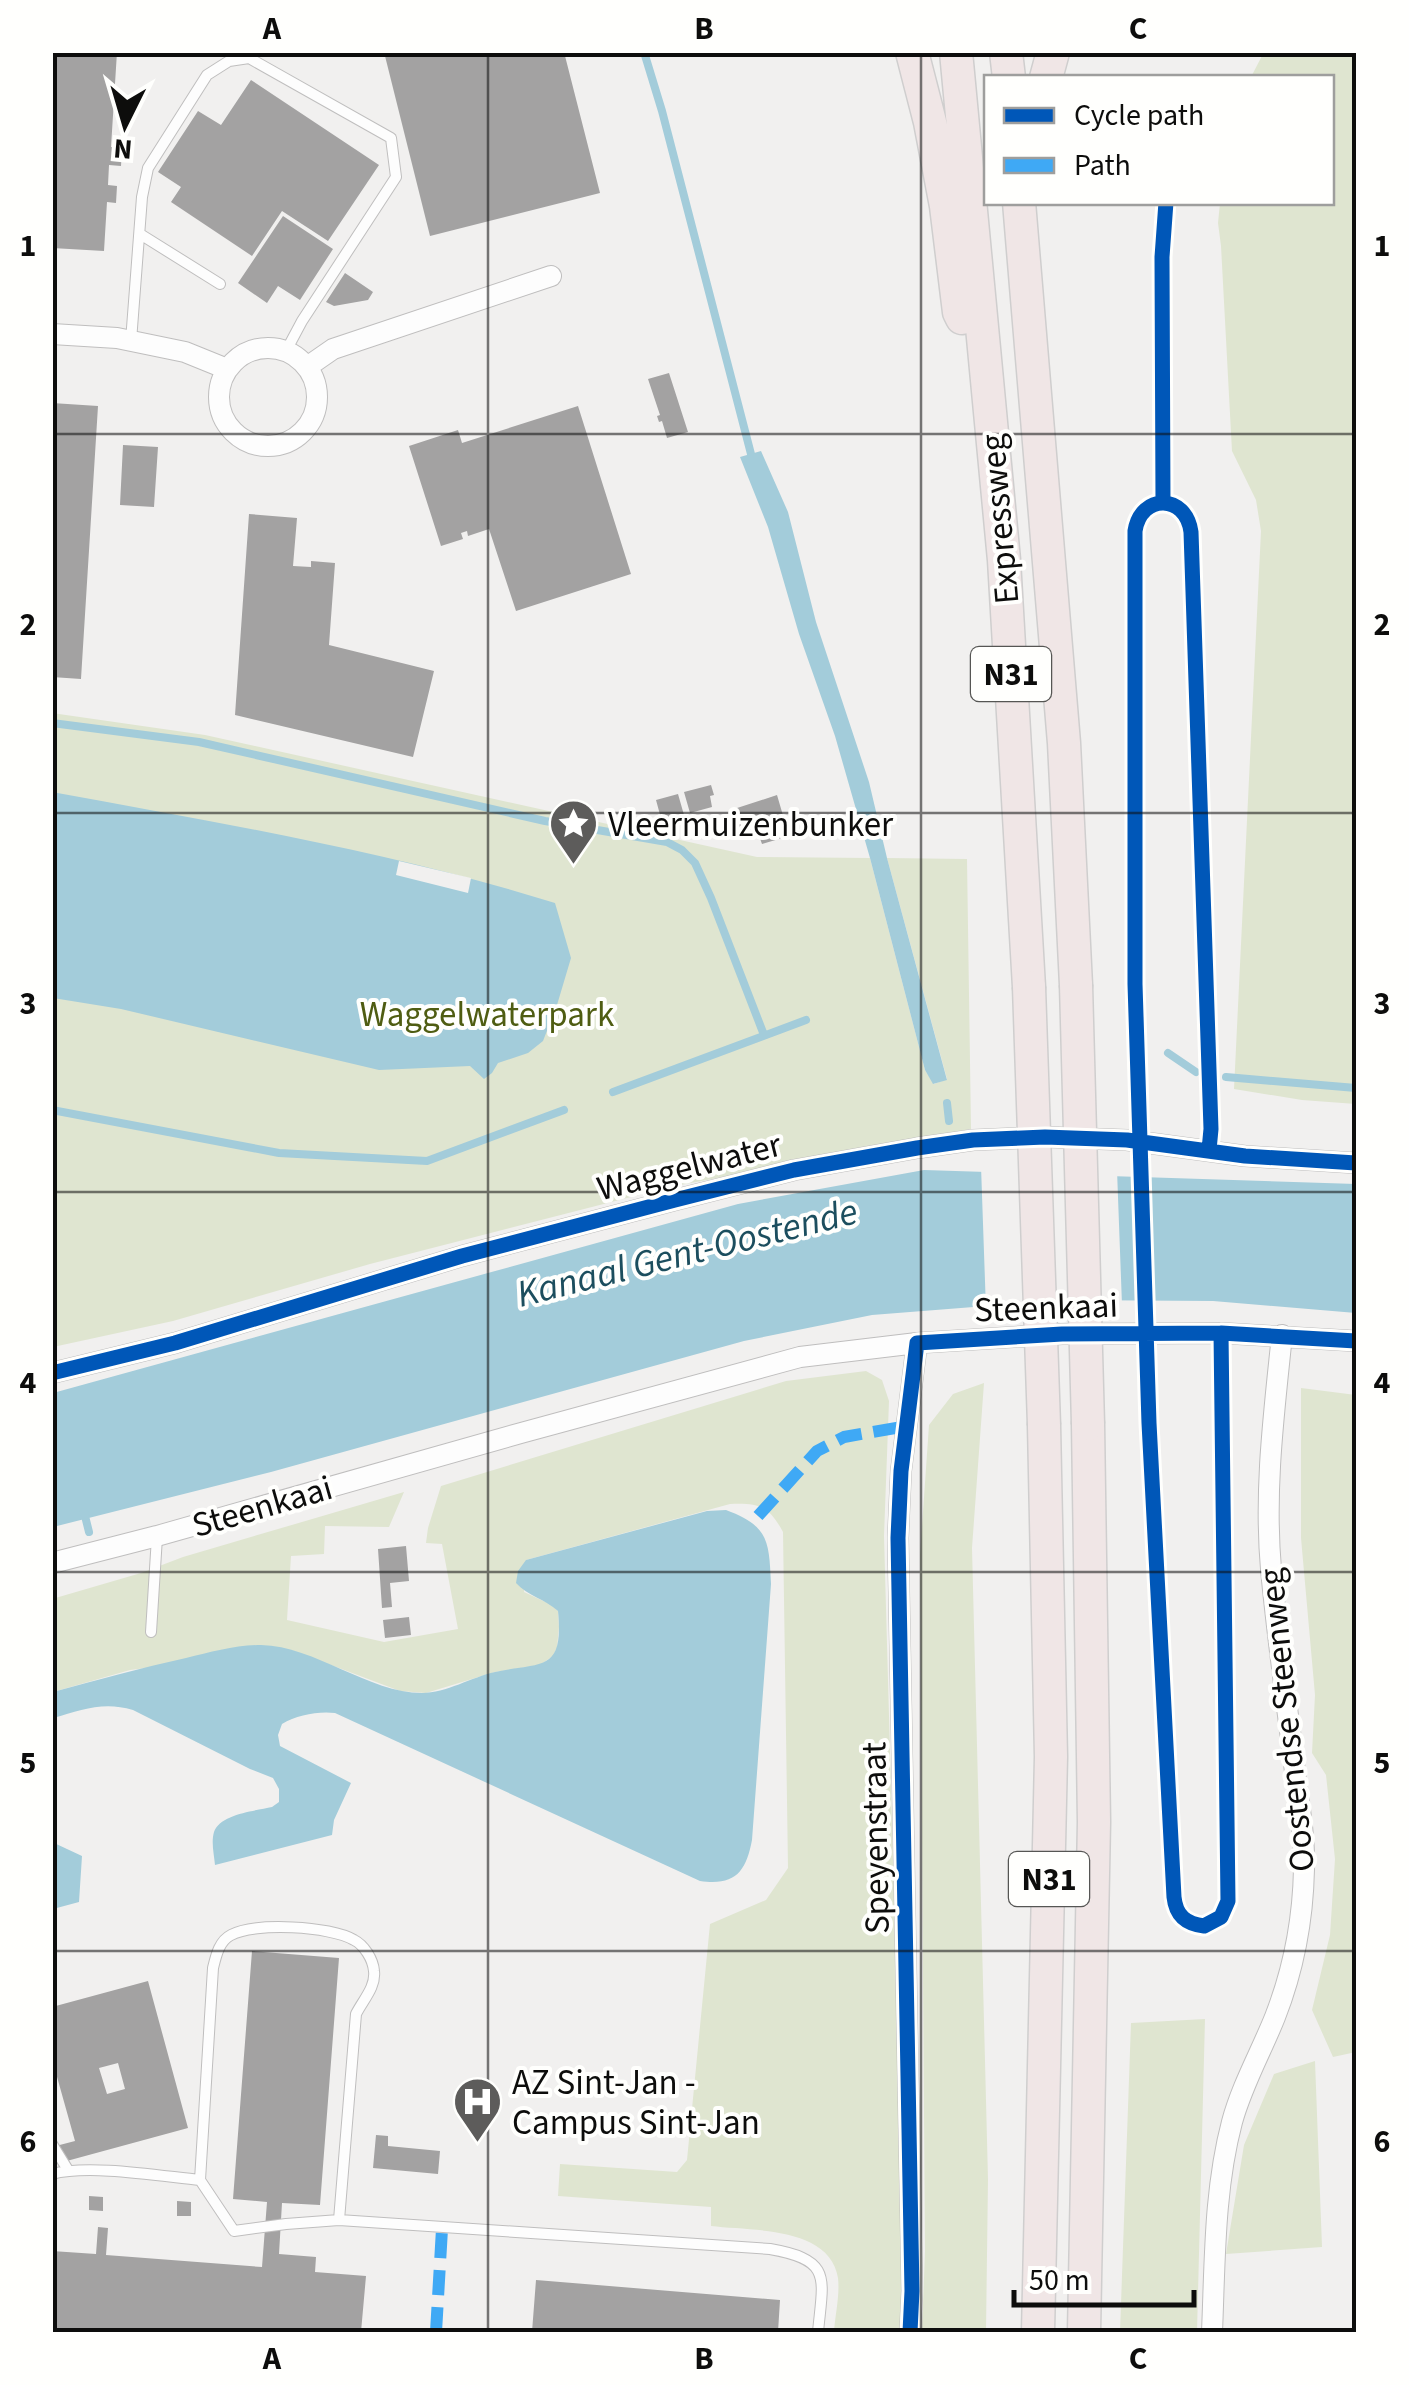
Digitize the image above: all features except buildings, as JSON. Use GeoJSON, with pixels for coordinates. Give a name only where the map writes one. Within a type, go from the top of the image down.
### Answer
{"type":"FeatureCollection","features":[{"type":"Feature","properties":{"kind":"highway"},"geometry":{"type":"LineString","coordinates":[[912,52],[946,206],[959,312],[986,362]]}},
{"type":"Feature","properties":{"kind":"highway","name":"Expressweg"},"geometry":{"type":"LineString","coordinates":[[956,52],[1004,560],[1029,987],[1051,1757],[1038,2332]]}},
{"type":"Feature","properties":{"kind":"highway","name":"Expressweg"},"geometry":{"type":"LineString","coordinates":[[1019,205],[1062,725],[1076,985],[1094,1841],[1084,2332]]}},
{"type":"Feature","properties":{"kind":"highway"},"geometry":{"type":"LineString","coordinates":[[1028,303],[1042,205]]}},
{"type":"Feature","properties":{"kind":"street"},"geometry":{"type":"LineString","coordinates":[[307,367],[333,349],[551,276]]}},
{"type":"Feature","properties":{"kind":"street"},"geometry":{"type":"LineString","coordinates":[[52,334],[132,341],[185,352],[227,370]]}},
{"type":"Feature","properties":{"kind":"street"},"geometry":{"type":"LineString","coordinates":[[270,348],[286,351],[307,367],[318,395],[316,410],[309,425],[296,438],[281,445],[262,446],[244,440],[222,416],[220,384],[239,358],[253,350],[270,348]]}},
{"type":"Feature","properties":{"kind":"street","name":"Waggelwater"},"geometry":{"type":"LineString","coordinates":[[52,1373],[174,1343],[462,1256],[675,1200],[794,1170],[916,1148],[973,1140],[1045,1137],[1127,1140],[1245,1156],[1356,1164]]}},
{"type":"Feature","properties":{"kind":"street","name":"Steenkaai"},"geometry":{"type":"LineString","coordinates":[[52,1563],[800,1357],[917,1343],[1062,1334],[1282,1335],[1356,1341]]}},
{"type":"Feature","properties":{"kind":"street","name":"Oostendse Steenweg"},"geometry":{"type":"LineString","coordinates":[[1212,2332],[1224,2157],[1247,2078],[1290,1970],[1304,1869],[1267,1513],[1282,1335]]}},
{"type":"Feature","properties":{"kind":"street","name":"Speyenstraat"},"geometry":{"type":"LineString","coordinates":[[910,2332],[909,2036],[898,1538],[901,1471],[917,1343]]}},
{"type":"Feature","properties":{"kind":"lane"},"geometry":{"type":"LineString","coordinates":[[132,341],[142,197],[148,168],[207,75],[228,62],[249,58],[391,138],[396,177],[286,351]]}},
{"type":"Feature","properties":{"kind":"lane"},"geometry":{"type":"LineString","coordinates":[[140,234],[220,284]]}},
{"type":"Feature","properties":{"kind":"lane"},"geometry":{"type":"LineString","coordinates":[[151,1632],[158,1536]]}},
{"type":"Feature","properties":{"kind":"lane"},"geometry":{"type":"LineString","coordinates":[[339,2220],[356,2014],[372,1988],[375,1972],[370,1955],[356,1940],[299,1928],[252,1929],[228,1936],[217,1950],[212,1968],[200,2180],[234,2231],[339,2220],[770,2249],[797,2254],[816,2264],[822,2279],[818,2332]]}},
{"type":"Feature","properties":{"kind":"lane"},"geometry":{"type":"LineString","coordinates":[[52,2144],[68,2170]]}},
{"type":"Feature","properties":{"kind":"lane"},"geometry":{"type":"LineString","coordinates":[[52,2174],[68,2170],[200,2180]]}},
{"type":"Feature","properties":{"kind":"green space"},"geometry":{"type":"Polygon","coordinates":[[[1264,52],[1356,53],[1356,1104],[1234,1089],[1261,531],[1256,500],[1232,451],[1220,205],[1334,205],[1334,75],[1252,75],[1264,52]]]}},
{"type":"Feature","properties":{"kind":"green space","name":"Waggelwaterpark"},"geometry":{"type":"Polygon","coordinates":[[[52,713],[205,735],[757,857],[870,858],[925,1070],[934,1084],[947,1079],[887,858],[967,859],[971,1129],[670,1187],[370,1264],[173,1321],[53,1347],[52,713]]]}},
{"type":"Feature","properties":{"kind":"green space"},"geometry":{"type":"Polygon","coordinates":[[[866,1371],[882,1380],[889,1401],[884,1536],[905,2290],[903,2332],[834,2332],[838,2278],[832,2261],[805,2240],[767,2231],[711,2226],[711,2207],[558,2196],[560,2164],[677,2172],[687,2160],[710,1924],[766,1900],[788,1868],[783,1532],[768,1511],[749,1504],[730,1504],[526,1560],[524,1592],[558,1611],[557,1648],[540,1665],[495,1672],[426,1693],[400,1691],[291,1650],[130,1670],[53,1692],[52,1599],[404,1492],[389,1527],[325,1526],[324,1554],[291,1556],[287,1620],[384,1642],[458,1629],[442,1544],[426,1543],[441,1486],[786,1381],[866,1371]]]}},
{"type":"Feature","properties":{"kind":"green space"},"geometry":{"type":"Polygon","coordinates":[[[984,1383],[972,1548],[988,2179],[986,2332],[922,2332],[925,2251],[920,1555],[929,1425],[953,1394],[984,1383]]]}},
{"type":"Feature","properties":{"kind":"green space"},"geometry":{"type":"Polygon","coordinates":[[[1301,1388],[1356,1395],[1356,2052],[1333,2057],[1312,2010],[1330,1935],[1335,1859],[1326,1775],[1312,1753],[1315,1695],[1301,1538],[1301,1388]]]}},
{"type":"Feature","properties":{"kind":"green space"},"geometry":{"type":"Polygon","coordinates":[[[1205,2019],[1197,2332],[1120,2332],[1131,2023],[1205,2019]]]}},
{"type":"Feature","properties":{"kind":"green space"},"geometry":{"type":"Polygon","coordinates":[[[1315,2061],[1322,2247],[1226,2254],[1244,2145],[1274,2074],[1315,2061]]]}},
{"type":"Feature","properties":{"kind":"water"},"geometry":{"type":"Polygon","coordinates":[[[761,451],[788,512],[816,622],[869,782],[947,1080],[933,1084],[925,1070],[835,736],[799,634],[768,527],[740,457],[761,451]]]}},
{"type":"Feature","properties":{"kind":"water"},"geometry":{"type":"Polygon","coordinates":[[[52,792],[369,854],[555,903],[571,958],[543,1041],[528,1053],[498,1063],[484,1079],[470,1066],[379,1070],[121,1009],[53,998],[52,792]]]}},
{"type":"Feature","properties":{"kind":"water","name":"Kanaal Gent-Oostende"},"geometry":{"type":"Polygon","coordinates":[[[924,1170],[1356,1184],[1356,1313],[1213,1301],[1063,1300],[872,1315],[744,1341],[271,1472],[53,1527],[53,1393],[738,1204],[924,1170]]]}},
{"type":"Feature","properties":{"kind":"water"},"geometry":{"type":"Polygon","coordinates":[[[726,1510],[751,1522],[764,1537],[771,1584],[752,1840],[746,1861],[730,1879],[700,1881],[335,1713],[308,1714],[288,1721],[282,1724],[278,1735],[280,1746],[351,1783],[334,1820],[332,1835],[215,1865],[213,1840],[218,1826],[231,1817],[279,1802],[279,1789],[273,1778],[122,1707],[102,1706],[53,1718],[53,1692],[242,1646],[281,1647],[382,1686],[422,1693],[495,1672],[537,1665],[553,1655],[557,1645],[558,1611],[516,1583],[526,1560],[707,1511],[726,1510]]]}},
{"type":"Feature","properties":{"kind":"water"},"geometry":{"type":"Polygon","coordinates":[[[52,1842],[82,1856],[79,1902],[53,1909],[52,1842]]]}},
{"type":"Feature","properties":{"kind":"pier"},"geometry":{"type":"Polygon","coordinates":[[[399,861],[471,878],[468,893],[396,875],[399,861]]]}},
{"type":"Feature","properties":{"kind":"pier"},"geometry":{"type":"Polygon","coordinates":[[[981,1166],[1117,1170],[1122,1305],[986,1310],[981,1166]]]}},
{"type":"Feature","properties":{"kind":"pier"},"geometry":{"type":"Polygon","coordinates":[[[1133,1171],[1149,1172],[1153,1305],[1137,1305],[1133,1171]]]}},
{"type":"Feature","properties":{"kind":"waterway"},"geometry":{"type":"LineString","coordinates":[[644,52],[751,454]]}},
{"type":"Feature","properties":{"kind":"waterway"},"geometry":{"type":"LineString","coordinates":[[52,723],[199,742],[545,821],[667,842],[695,863],[764,1035]]}},
{"type":"Feature","properties":{"kind":"waterway"},"geometry":{"type":"LineString","coordinates":[[613,1092],[806,1020]]}},
{"type":"Feature","properties":{"kind":"waterway"},"geometry":{"type":"LineString","coordinates":[[1168,1053],[1196,1072]]}},
{"type":"Feature","properties":{"kind":"waterway"},"geometry":{"type":"LineString","coordinates":[[1226,1077],[1356,1088]]}},
{"type":"Feature","properties":{"kind":"waterway"},"geometry":{"type":"LineString","coordinates":[[947,1103],[949,1121]]}},
{"type":"Feature","properties":{"kind":"waterway"},"geometry":{"type":"LineString","coordinates":[[52,1110],[279,1153],[427,1161],[564,1110]]}},
{"type":"Feature","properties":{"kind":"waterway"},"geometry":{"type":"LineString","coordinates":[[84,1512],[89,1532]]}},
{"type":"Feature","properties":{"kind":"marked path"},"geometry":{"type":"LineString","coordinates":[[758,1516],[817,1451],[844,1437],[907,1426]]}},
{"type":"Feature","properties":{"kind":"marked path"},"geometry":{"type":"LineString","coordinates":[[436,2332],[442,2229]]}},
{"type":"Feature","properties":{"kind":"cycle path"},"geometry":{"type":"LineString","coordinates":[[1163,503],[1162,257],[1166,205]]}},
{"type":"Feature","properties":{"kind":"cycle path"},"geometry":{"type":"LineString","coordinates":[[1209,1150],[1191,532],[1181,510],[1163,503],[1146,510],[1135,531],[1135,984],[1149,1423],[1174,1897],[1183,1918],[1204,1926],[1221,1917],[1228,1901],[1221,1333]]}},
{"type":"Feature","properties":{"kind":"cycle path"},"geometry":{"type":"LineString","coordinates":[[52,1373],[175,1343],[462,1256],[675,1200],[794,1170],[917,1148],[973,1140],[1045,1137],[1127,1140],[1245,1156],[1356,1163]]}},
{"type":"Feature","properties":{"kind":"cycle path"},"geometry":{"type":"LineString","coordinates":[[910,2332],[898,1538],[901,1471],[917,1343],[1062,1334],[1221,1333],[1356,1341]]}},
{"type":"Feature","properties":{"kind":"place","name":"Vleermuizenbunker"},"geometry":{"type":"Point","coordinates":[573,866]}},
{"type":"Feature","properties":{"kind":"place","name":"AZ Sint-Jan - Campus Sint-Jan"},"geometry":{"type":"Point","coordinates":[477,2144]}}]}
